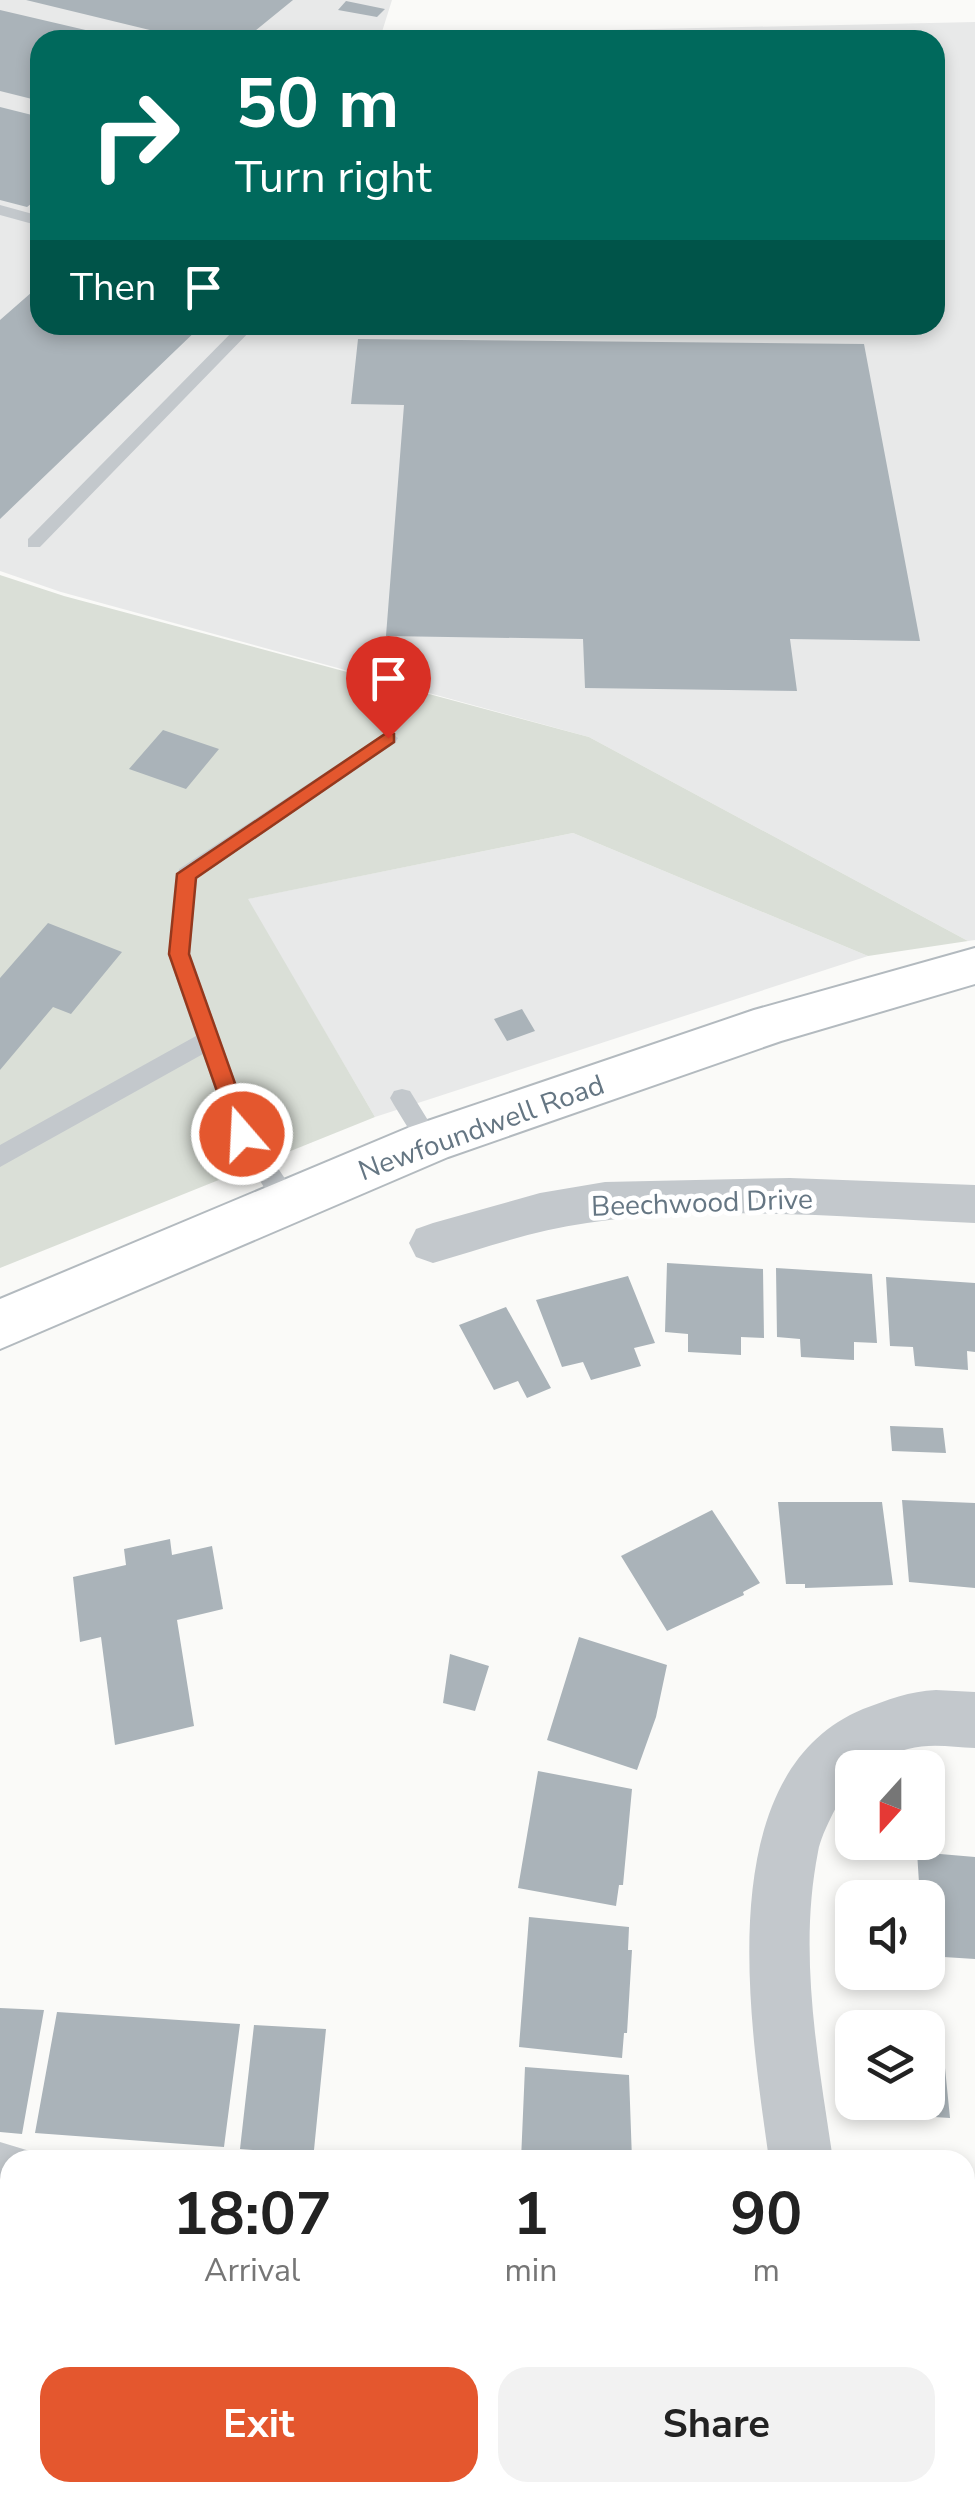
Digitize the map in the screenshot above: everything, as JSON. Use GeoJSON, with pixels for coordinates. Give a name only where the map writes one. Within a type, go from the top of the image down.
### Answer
{"type":"FeatureCollection","features":[{"type":"Feature","properties":{"kind":"main road","name":"Newfoundwell Road"},"geometry":{"type":"LineString","coordinates":[[0,1325],[429,1142],[772,1024],[975,966]]}},
{"type":"Feature","properties":{"kind":"street","name":"Beechwood Drive"},"geometry":{"type":"LineString","coordinates":[[434,1243],[532,1214],[603,1202],[750,1198],[975,1204]]}},
{"type":"Feature","properties":{"kind":"street"},"geometry":{"type":"LineString","coordinates":[[800,2150],[785,2045],[778,1907],[800,1808],[827,1765],[855,1742],[916,1719],[975,1720]]}},
{"type":"Feature","properties":{"kind":"lane"},"geometry":{"type":"LineString","coordinates":[[0,210],[30,218]]}},
{"type":"Feature","properties":{"kind":"lane"},"geometry":{"type":"LineString","coordinates":[[34,543],[238,335]]}},
{"type":"Feature","properties":{"kind":"lane"},"geometry":{"type":"LineString","coordinates":[[287,1202],[242,1134],[179,954],[187,874],[388,738]]}},
{"type":"Feature","properties":{"kind":"lane"},"geometry":{"type":"LineString","coordinates":[[0,1157],[209,1040]]}},
{"type":"Feature","properties":{"kind":"lane"},"geometry":{"type":"LineString","coordinates":[[402,1098],[429,1142]]}},
{"type":"Feature","properties":{"kind":"shaded area"},"geometry":{"type":"Polygon","coordinates":[[[0,0],[392,0],[383,30],[30,30],[30,335],[945,335],[945,30],[609,30],[975,22],[975,940],[968,941],[589,737],[61,592],[0,571],[0,0]]]}},
{"type":"Feature","properties":{"kind":"shaded area"},"geometry":{"type":"Polygon","coordinates":[[[0,575],[64,596],[589,737],[968,941],[868,956],[573,833],[248,899],[375,1117],[0,1268],[0,575]]]}},
{"type":"Feature","properties":{"kind":"shaded area"},"geometry":{"type":"Polygon","coordinates":[[[573,833],[868,956],[375,1117],[247,899],[573,833]]]}},
{"type":"Feature","properties":{"kind":"building"},"geometry":{"type":"Polygon","coordinates":[[[26,0],[293,0],[256,30],[150,30],[26,0]]]}},
{"type":"Feature","properties":{"kind":"building"},"geometry":{"type":"Polygon","coordinates":[[[346,1],[385,9],[377,17],[338,10],[346,1]]]}},
{"type":"Feature","properties":{"kind":"building"},"geometry":{"type":"Polygon","coordinates":[[[0,10],[86,30],[30,30],[30,98],[0,91],[0,10]]]}},
{"type":"Feature","properties":{"kind":"building"},"geometry":{"type":"Polygon","coordinates":[[[0,107],[30,114],[30,205],[0,200],[0,107]]]}},
{"type":"Feature","properties":{"kind":"building"},"geometry":{"type":"Polygon","coordinates":[[[30,294],[30,335],[192,335],[0,519],[0,320],[30,294]]]}},
{"type":"Feature","properties":{"kind":"building"},"geometry":{"type":"Polygon","coordinates":[[[358,339],[864,344],[920,641],[790,639],[797,691],[585,688],[583,639],[386,636],[404,405],[351,404],[358,339]]]}},
{"type":"Feature","properties":{"kind":"building"},"geometry":{"type":"Polygon","coordinates":[[[163,730],[219,749],[186,789],[129,769],[163,730]]]}},
{"type":"Feature","properties":{"kind":"building"},"geometry":{"type":"Polygon","coordinates":[[[48,923],[122,952],[71,1014],[53,1007],[0,1070],[0,978],[48,923]]]}},
{"type":"Feature","properties":{"kind":"building"},"geometry":{"type":"Polygon","coordinates":[[[522,1009],[535,1031],[507,1041],[494,1019],[522,1009]]]}},
{"type":"Feature","properties":{"kind":"building"},"geometry":{"type":"Polygon","coordinates":[[[667,1263],[763,1269],[764,1338],[741,1337],[741,1355],[688,1352],[688,1334],[665,1332],[667,1263]]]}},
{"type":"Feature","properties":{"kind":"building"},"geometry":{"type":"Polygon","coordinates":[[[776,1268],[872,1274],[877,1343],[854,1342],[854,1360],[801,1357],[800,1339],[777,1337],[776,1268]]]}},
{"type":"Feature","properties":{"kind":"building"},"geometry":{"type":"Polygon","coordinates":[[[628,1276],[655,1343],[634,1348],[641,1366],[591,1380],[583,1362],[562,1367],[536,1300],[628,1276]]]}},
{"type":"Feature","properties":{"kind":"building"},"geometry":{"type":"Polygon","coordinates":[[[886,1277],[975,1283],[975,1352],[967,1351],[968,1370],[915,1366],[913,1347],[890,1346],[886,1277]]]}},
{"type":"Feature","properties":{"kind":"building"},"geometry":{"type":"Polygon","coordinates":[[[506,1307],[551,1388],[527,1398],[518,1381],[494,1390],[459,1325],[506,1307]]]}},
{"type":"Feature","properties":{"kind":"building"},"geometry":{"type":"Polygon","coordinates":[[[890,1426],[943,1428],[946,1453],[892,1451],[890,1426]]]}},
{"type":"Feature","properties":{"kind":"building"},"geometry":{"type":"Polygon","coordinates":[[[902,1500],[975,1503],[975,1588],[909,1582],[902,1500]]]}},
{"type":"Feature","properties":{"kind":"building"},"geometry":{"type":"Polygon","coordinates":[[[778,1502],[882,1502],[893,1585],[805,1588],[805,1584],[786,1584],[778,1502]]]}},
{"type":"Feature","properties":{"kind":"building"},"geometry":{"type":"Polygon","coordinates":[[[712,1510],[760,1583],[744,1595],[667,1631],[621,1556],[712,1510]]]}},
{"type":"Feature","properties":{"kind":"building"},"geometry":{"type":"Polygon","coordinates":[[[170,1539],[172,1555],[212,1546],[223,1609],[177,1620],[194,1726],[115,1745],[101,1637],[80,1642],[73,1577],[126,1565],[124,1549],[170,1539]]]}},
{"type":"Feature","properties":{"kind":"building"},"geometry":{"type":"Polygon","coordinates":[[[579,1637],[667,1665],[656,1717],[637,1770],[547,1740],[579,1637]]]}},
{"type":"Feature","properties":{"kind":"building"},"geometry":{"type":"Polygon","coordinates":[[[450,1654],[489,1666],[475,1711],[443,1703],[450,1654]]]}},
{"type":"Feature","properties":{"kind":"building"},"geometry":{"type":"Polygon","coordinates":[[[538,1771],[632,1789],[623,1885],[619,1885],[616,1906],[518,1888],[538,1771]]]}},
{"type":"Feature","properties":{"kind":"building"},"geometry":{"type":"Polygon","coordinates":[[[945,1854],[975,1857],[975,1959],[945,1957],[945,1880],[919,1880],[918,1860],[945,1860],[945,1854]]]}},
{"type":"Feature","properties":{"kind":"building"},"geometry":{"type":"Polygon","coordinates":[[[529,1917],[629,1927],[628,1950],[632,1950],[622,2058],[519,2047],[529,1917]]]}},
{"type":"Feature","properties":{"kind":"building"},"geometry":{"type":"Polygon","coordinates":[[[0,2008],[44,2010],[22,2134],[0,2132],[0,2008]]]}},
{"type":"Feature","properties":{"kind":"building"},"geometry":{"type":"Polygon","coordinates":[[[57,2012],[240,2024],[224,2147],[35,2133],[57,2012]]]}},
{"type":"Feature","properties":{"kind":"building"},"geometry":{"type":"Polygon","coordinates":[[[254,2025],[326,2029],[314,2150],[240,2149],[254,2025]]]}},
{"type":"Feature","properties":{"kind":"building"},"geometry":{"type":"Polygon","coordinates":[[[525,2067],[629,2075],[632,2150],[521,2150],[525,2067]]]}},
{"type":"Feature","properties":{"kind":"building"},"geometry":{"type":"Polygon","coordinates":[[[945,2068],[950,2118],[945,2118],[945,2068]]]}},
{"type":"Feature","properties":{"kind":"route"},"geometry":{"type":"LineString","coordinates":[[242,1134],[179,954],[187,874],[388,738]]}}]}
